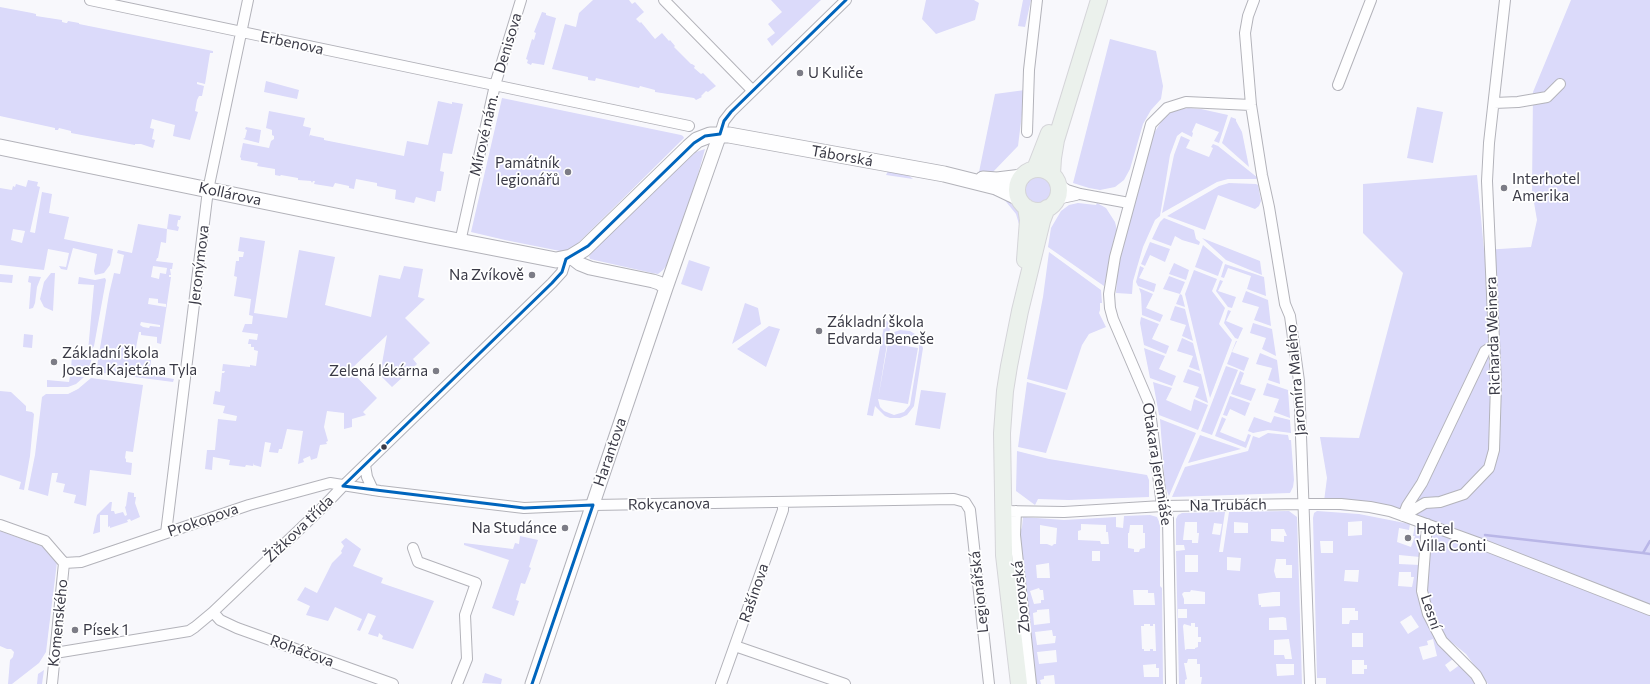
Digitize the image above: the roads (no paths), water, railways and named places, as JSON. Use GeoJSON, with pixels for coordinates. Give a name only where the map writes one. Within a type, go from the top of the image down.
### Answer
{"type":"FeatureCollection","features":[{"type":"Feature","properties":{"kind":"main road"},"geometry":{"type":"LineString","coordinates":[[1020,311],[1027,226],[1017,185],[1028,173],[1045,147],[1093,0]]}},
{"type":"Feature","properties":{"kind":"main road"},"geometry":{"type":"LineString","coordinates":[[1020,684],[1004,555],[1009,511],[1002,449],[1005,391],[1020,311],[1042,221],[1054,191],[1053,158],[1056,140],[1099,0]]}},
{"type":"Feature","properties":{"kind":"main road"},"geometry":{"type":"LineString","coordinates":[[460,242],[550,259],[569,258],[588,246],[694,143],[705,136],[720,134]]}},
{"type":"Feature","properties":{"kind":"main road","name":"Táborská"},"geometry":{"type":"LineString","coordinates":[[720,134],[964,179],[1005,190],[1021,202]]}},
{"type":"Feature","properties":{"kind":"main road","name":"Kollárova"},"geometry":{"type":"LineString","coordinates":[[0,147],[460,242]]}},
{"type":"Feature","properties":{"kind":"main road"},"geometry":{"type":"LineString","coordinates":[[1028,173],[1043,169],[1054,191]]}},
{"type":"Feature","properties":{"kind":"main road","name":"Táborská"},"geometry":{"type":"LineString","coordinates":[[964,179],[997,180],[1028,173]]}},
{"type":"Feature","properties":{"kind":"main road"},"geometry":{"type":"LineString","coordinates":[[1021,202],[1033,210],[1040,211],[1054,191]]}},
{"type":"Feature","properties":{"kind":"street","name":"Erbenova"},"geometry":{"type":"LineString","coordinates":[[90,0],[495,86]]}},
{"type":"Feature","properties":{"kind":"street","name":"Jeronýmova"},"geometry":{"type":"LineString","coordinates":[[166,533],[208,190],[248,0]]}},
{"type":"Feature","properties":{"kind":"street","name":"Denisova"},"geometry":{"type":"LineString","coordinates":[[495,86],[521,0]]}},
{"type":"Feature","properties":{"kind":"street"},"geometry":{"type":"LineString","coordinates":[[664,0],[752,90]]}},
{"type":"Feature","properties":{"kind":"street"},"geometry":{"type":"LineString","coordinates":[[569,258],[590,268],[653,280],[666,288],[726,118],[752,90],[774,72],[846,0]]}},
{"type":"Feature","properties":{"kind":"street"},"geometry":{"type":"LineString","coordinates":[[1027,132],[1029,70],[1037,0]]}},
{"type":"Feature","properties":{"kind":"street","name":"Jaromíra Malého"},"geometry":{"type":"LineString","coordinates":[[1254,0],[1248,16],[1245,33],[1251,105],[1285,304],[1290,316],[1301,407],[1299,415],[1304,504],[1310,684]]}},
{"type":"Feature","properties":{"kind":"street"},"geometry":{"type":"LineString","coordinates":[[1338,85],[1371,0]]}},
{"type":"Feature","properties":{"kind":"street","name":"Richarda Weinera"},"geometry":{"type":"LineString","coordinates":[[1404,516],[1425,503],[1440,502],[1464,494],[1489,468],[1494,450],[1496,385],[1493,346],[1492,285],[1487,180],[1505,0]]}},
{"type":"Feature","properties":{"kind":"street"},"geometry":{"type":"LineString","coordinates":[[1494,103],[1518,102],[1547,97],[1560,84]]}},
{"type":"Feature","properties":{"kind":"street","name":"Mírové nám."},"geometry":{"type":"LineString","coordinates":[[460,242],[495,86],[688,126]]}},
{"type":"Feature","properties":{"kind":"street","name":"Otakara Jeremiáše"},"geometry":{"type":"LineString","coordinates":[[1171,684],[1168,519],[1162,506],[1149,404],[1113,318],[1110,308],[1109,294],[1115,257],[1151,124],[1167,108],[1186,102],[1251,105]]}},
{"type":"Feature","properties":{"kind":"street"},"geometry":{"type":"LineString","coordinates":[[1054,191],[1066,196],[1080,194],[1129,203]]}},
{"type":"Feature","properties":{"kind":"street","name":"Žižkova třída"},"geometry":{"type":"LineString","coordinates":[[55,653],[189,631],[213,612],[324,506],[552,283],[562,272],[569,258]]}},
{"type":"Feature","properties":{"kind":"street","name":"Harantova"},"geometry":{"type":"LineString","coordinates":[[532,684],[666,288]]}},
{"type":"Feature","properties":{"kind":"street"},"geometry":{"type":"LineString","coordinates":[[1404,516],[1407,506],[1422,483],[1485,351],[1493,346]]}},
{"type":"Feature","properties":{"kind":"street"},"geometry":{"type":"LineString","coordinates":[[365,465],[368,477],[374,490]]}},
{"type":"Feature","properties":{"kind":"street","name":"Prokopova"},"geometry":{"type":"LineString","coordinates":[[64,563],[81,562],[249,504],[314,486],[330,483],[343,486]]}},
{"type":"Feature","properties":{"kind":"street"},"geometry":{"type":"LineString","coordinates":[[314,486],[323,494],[325,501],[324,506]]}},
{"type":"Feature","properties":{"kind":"street","name":"Rokycanova"},"geometry":{"type":"LineString","coordinates":[[343,486],[524,508],[592,505],[954,499],[965,502]]}},
{"type":"Feature","properties":{"kind":"street","name":"Rašínova"},"geometry":{"type":"LineString","coordinates":[[721,684],[783,510],[783,502]]}},
{"type":"Feature","properties":{"kind":"street","name":"Legionářská"},"geometry":{"type":"LineString","coordinates":[[965,502],[970,510],[989,684]]}},
{"type":"Feature","properties":{"kind":"street","name":"Na Trubách"},"geometry":{"type":"LineString","coordinates":[[1009,511],[1064,512],[1162,506],[1304,504],[1356,505],[1390,511],[1427,524],[1650,610]]}},
{"type":"Feature","properties":{"kind":"street","name":"Zborovská"},"geometry":{"type":"LineString","coordinates":[[1009,511],[1015,535],[1031,684]]}},
{"type":"Feature","properties":{"kind":"street","name":"Lesní"},"geometry":{"type":"LineString","coordinates":[[1427,524],[1422,591],[1428,614],[1442,641],[1476,675],[1481,684]]}},
{"type":"Feature","properties":{"kind":"street"},"geometry":{"type":"LineString","coordinates":[[0,525],[45,541],[64,563]]}},
{"type":"Feature","properties":{"kind":"street"},"geometry":{"type":"LineString","coordinates":[[413,548],[418,562],[476,583],[465,615],[467,659],[457,684]]}},
{"type":"Feature","properties":{"kind":"street","name":"Komenského"},"geometry":{"type":"LineString","coordinates":[[52,684],[64,563]]}},
{"type":"Feature","properties":{"kind":"street","name":"Roháčova"},"geometry":{"type":"LineString","coordinates":[[213,612],[220,620],[237,628],[393,684]]}},
{"type":"Feature","properties":{"kind":"street"},"geometry":{"type":"LineString","coordinates":[[735,646],[845,684]]}},
{"type":"Feature","properties":{"kind":"waterway"},"geometry":{"type":"LineString","coordinates":[[1485,535],[1643,553],[1650,541]]}},
{"type":"Feature","properties":{"kind":"waterway"},"geometry":{"type":"LineString","coordinates":[[1643,553],[1650,554]]}},
{"type":"Feature","properties":{"kind":"place","name":"U Kuliče"},"geometry":{"type":"Point","coordinates":[800,73]}},
{"type":"Feature","properties":{"kind":"place","name":"Památník legionářů"},"geometry":{"type":"Point","coordinates":[568,172]}},
{"type":"Feature","properties":{"kind":"place","name":"Interhotel Amerika"},"geometry":{"type":"Point","coordinates":[1504,188]}},
{"type":"Feature","properties":{"kind":"place","name":"Na Zvíkově"},"geometry":{"type":"Point","coordinates":[532,275]}},
{"type":"Feature","properties":{"kind":"place","name":"Základní škola Edvarda Beneše"},"geometry":{"type":"Point","coordinates":[819,331]}},
{"type":"Feature","properties":{"kind":"place","name":"Základní škola Josefa Kajetána Tyla"},"geometry":{"type":"Point","coordinates":[54,362]}},
{"type":"Feature","properties":{"kind":"place","name":"Zelená lékárna"},"geometry":{"type":"Point","coordinates":[436,371]}},
{"type":"Feature","properties":{"kind":"place","name":"Na Studánce"},"geometry":{"type":"Point","coordinates":[565,528]}},
{"type":"Feature","properties":{"kind":"place","name":"Hotel Villa Conti"},"geometry":{"type":"Point","coordinates":[1408,538]}},
{"type":"Feature","properties":{"kind":"place","name":"Písek 1"},"geometry":{"type":"Point","coordinates":[75,630]}}]}
